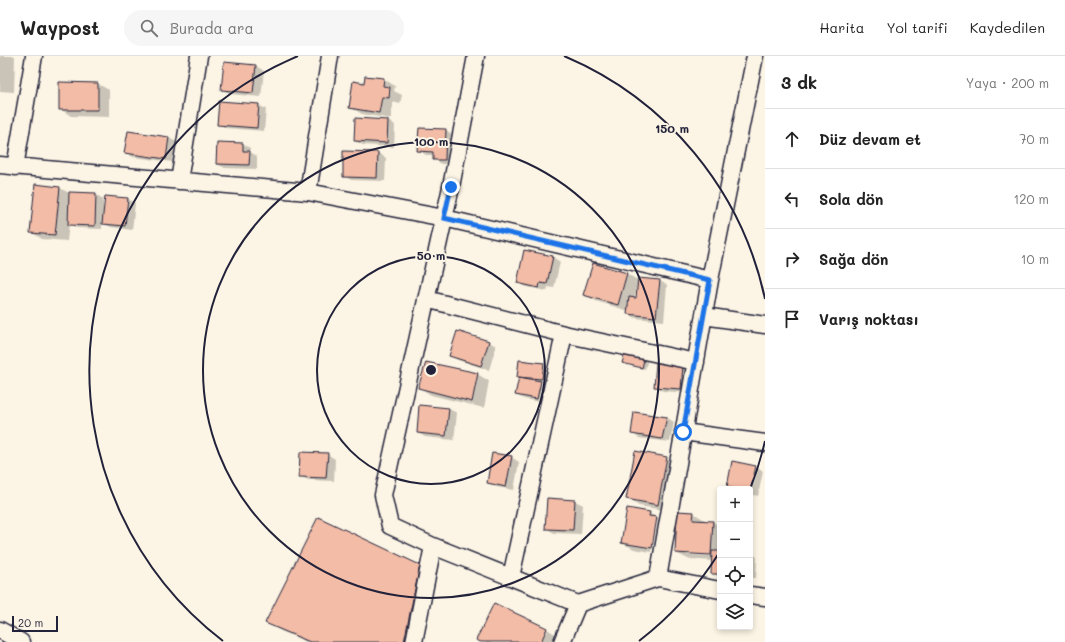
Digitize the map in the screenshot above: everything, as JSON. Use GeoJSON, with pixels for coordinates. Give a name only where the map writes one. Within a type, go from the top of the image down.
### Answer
{"type":"FeatureCollection","features":[{"type":"Feature","properties":{"kind":"street"},"geometry":{"type":"LineString","coordinates":[[34,56],[7,166],[308,192],[444,218],[710,280]]}},
{"type":"Feature","properties":{"kind":"street"},"geometry":{"type":"LineString","coordinates":[[179,181],[199,56]]}},
{"type":"Feature","properties":{"kind":"street"},"geometry":{"type":"LineString","coordinates":[[308,192],[330,56]]}},
{"type":"Feature","properties":{"kind":"street"},"geometry":{"type":"LineString","coordinates":[[476,56],[444,218],[383,494],[390,526],[433,546],[578,604],[658,578],[717,589]]}},
{"type":"Feature","properties":{"kind":"street"},"geometry":{"type":"LineString","coordinates":[[658,578],[710,280],[755,56]]}},
{"type":"Feature","properties":{"kind":"street"},"geometry":{"type":"LineString","coordinates":[[426,299],[564,334],[696,362]]}},
{"type":"Feature","properties":{"kind":"street"},"geometry":{"type":"LineString","coordinates":[[704,316],[765,325]]}},
{"type":"Feature","properties":{"kind":"street"},"geometry":{"type":"LineString","coordinates":[[511,577],[564,334]]}},
{"type":"Feature","properties":{"kind":"street"},"geometry":{"type":"LineString","coordinates":[[683,432],[765,443]]}},
{"type":"Feature","properties":{"kind":"street"},"geometry":{"type":"LineString","coordinates":[[414,642],[433,546]]}},
{"type":"Feature","properties":{"kind":"street"},"geometry":{"type":"LineString","coordinates":[[753,595],[765,597]]}},
{"type":"Feature","properties":{"kind":"street"},"geometry":{"type":"LineString","coordinates":[[562,642],[578,604]]}},
{"type":"Feature","properties":{"kind":"street"},"geometry":{"type":"LineString","coordinates":[[0,630],[20,642]]}},
{"type":"Feature","properties":{"kind":"building"},"geometry":{"type":"Polygon","coordinates":[[[224,62],[256,65],[253,93],[221,90],[224,62]]]}},
{"type":"Feature","properties":{"kind":"building"},"geometry":{"type":"Polygon","coordinates":[[[365,76],[384,78],[383,86],[390,87],[389,98],[382,97],[379,113],[349,108],[353,81],[364,83],[365,76]]]}},
{"type":"Feature","properties":{"kind":"building"},"geometry":{"type":"Polygon","coordinates":[[[59,82],[98,83],[98,110],[59,110],[59,82]]]}},
{"type":"Feature","properties":{"kind":"building"},"geometry":{"type":"Polygon","coordinates":[[[219,101],[259,104],[257,128],[217,125],[219,101]]]}},
{"type":"Feature","properties":{"kind":"building"},"geometry":{"type":"Polygon","coordinates":[[[355,118],[388,120],[387,143],[354,141],[355,118]]]}},
{"type":"Feature","properties":{"kind":"building"},"geometry":{"type":"Polygon","coordinates":[[[419,128],[446,129],[445,160],[433,160],[433,152],[417,151],[419,128]]]}},
{"type":"Feature","properties":{"kind":"building"},"geometry":{"type":"Polygon","coordinates":[[[128,131],[169,137],[166,159],[124,153],[128,131]]]}},
{"type":"Feature","properties":{"kind":"building"},"geometry":{"type":"Polygon","coordinates":[[[217,142],[243,143],[243,151],[250,151],[249,165],[216,164],[217,142]]]}},
{"type":"Feature","properties":{"kind":"building"},"geometry":{"type":"Polygon","coordinates":[[[343,151],[378,152],[377,178],[343,177],[343,151]]]}},
{"type":"Feature","properties":{"kind":"building"},"geometry":{"type":"Polygon","coordinates":[[[35,184],[60,187],[55,235],[30,233],[35,184]]]}},
{"type":"Feature","properties":{"kind":"building"},"geometry":{"type":"Polygon","coordinates":[[[69,192],[96,193],[95,226],[68,225],[69,192]]]}},
{"type":"Feature","properties":{"kind":"building"},"geometry":{"type":"Polygon","coordinates":[[[105,196],[128,198],[125,226],[102,224],[105,196]]]}},
{"type":"Feature","properties":{"kind":"building"},"geometry":{"type":"Polygon","coordinates":[[[524,250],[553,256],[547,284],[540,283],[539,288],[517,283],[524,250]]]}},
{"type":"Feature","properties":{"kind":"building"},"geometry":{"type":"Polygon","coordinates":[[[593,263],[627,273],[618,305],[583,295],[593,263]]]}},
{"type":"Feature","properties":{"kind":"building"},"geometry":{"type":"Polygon","coordinates":[[[638,278],[660,280],[656,317],[627,314],[629,297],[636,298],[638,278]]]}},
{"type":"Feature","properties":{"kind":"building"},"geometry":{"type":"Polygon","coordinates":[[[457,331],[489,341],[481,366],[449,356],[457,331]]]}},
{"type":"Feature","properties":{"kind":"building"},"geometry":{"type":"Polygon","coordinates":[[[626,350],[645,356],[642,368],[622,363],[626,350]]]}},
{"type":"Feature","properties":{"kind":"building"},"geometry":{"type":"Polygon","coordinates":[[[519,360],[544,363],[542,379],[517,377],[519,360]]]}},
{"type":"Feature","properties":{"kind":"building"},"geometry":{"type":"Polygon","coordinates":[[[426,362],[478,373],[472,402],[418,388],[426,362]]]}},
{"type":"Feature","properties":{"kind":"building"},"geometry":{"type":"Polygon","coordinates":[[[656,363],[683,366],[681,389],[654,387],[656,363]]]}},
{"type":"Feature","properties":{"kind":"building"},"geometry":{"type":"Polygon","coordinates":[[[519,377],[541,381],[537,399],[515,395],[519,377]]]}},
{"type":"Feature","properties":{"kind":"building"},"geometry":{"type":"Polygon","coordinates":[[[419,405],[449,408],[446,436],[417,433],[419,405]]]}},
{"type":"Feature","properties":{"kind":"building"},"geometry":{"type":"Polygon","coordinates":[[[634,412],[667,417],[662,439],[631,434],[634,412]]]}},
{"type":"Feature","properties":{"kind":"building"},"geometry":{"type":"Polygon","coordinates":[[[635,451],[667,457],[658,505],[626,499],[635,451]]]}},
{"type":"Feature","properties":{"kind":"building"},"geometry":{"type":"Polygon","coordinates":[[[300,452],[328,453],[326,478],[299,477],[300,452]]]}},
{"type":"Feature","properties":{"kind":"building"},"geometry":{"type":"Polygon","coordinates":[[[492,453],[512,456],[506,487],[487,483],[492,453]]]}},
{"type":"Feature","properties":{"kind":"building"},"geometry":{"type":"Polygon","coordinates":[[[732,461],[756,466],[752,486],[727,486],[732,461]]]}},
{"type":"Feature","properties":{"kind":"building"},"geometry":{"type":"Polygon","coordinates":[[[547,498],[575,500],[573,530],[545,529],[547,498]]]}},
{"type":"Feature","properties":{"kind":"building"},"geometry":{"type":"Polygon","coordinates":[[[627,508],[650,512],[649,516],[657,517],[652,548],[621,543],[627,508]]]}},
{"type":"Feature","properties":{"kind":"building"},"geometry":{"type":"Polygon","coordinates":[[[677,511],[694,512],[693,520],[713,521],[711,555],[675,553],[677,511]]]}},
{"type":"Feature","properties":{"kind":"building"},"geometry":{"type":"Polygon","coordinates":[[[318,517],[420,565],[404,642],[310,642],[265,623],[318,517]]]}},
{"type":"Feature","properties":{"kind":"building"},"geometry":{"type":"Polygon","coordinates":[[[712,551],[717,551],[717,574],[711,574],[712,551]]]}},
{"type":"Feature","properties":{"kind":"building"},"geometry":{"type":"Polygon","coordinates":[[[494,603],[547,628],[541,642],[481,642],[476,640],[494,603]]]}},
{"type":"Feature","properties":{"kind":"route"},"geometry":{"type":"LineString","coordinates":[[451,187],[444,218],[710,280],[683,432]]}}]}
